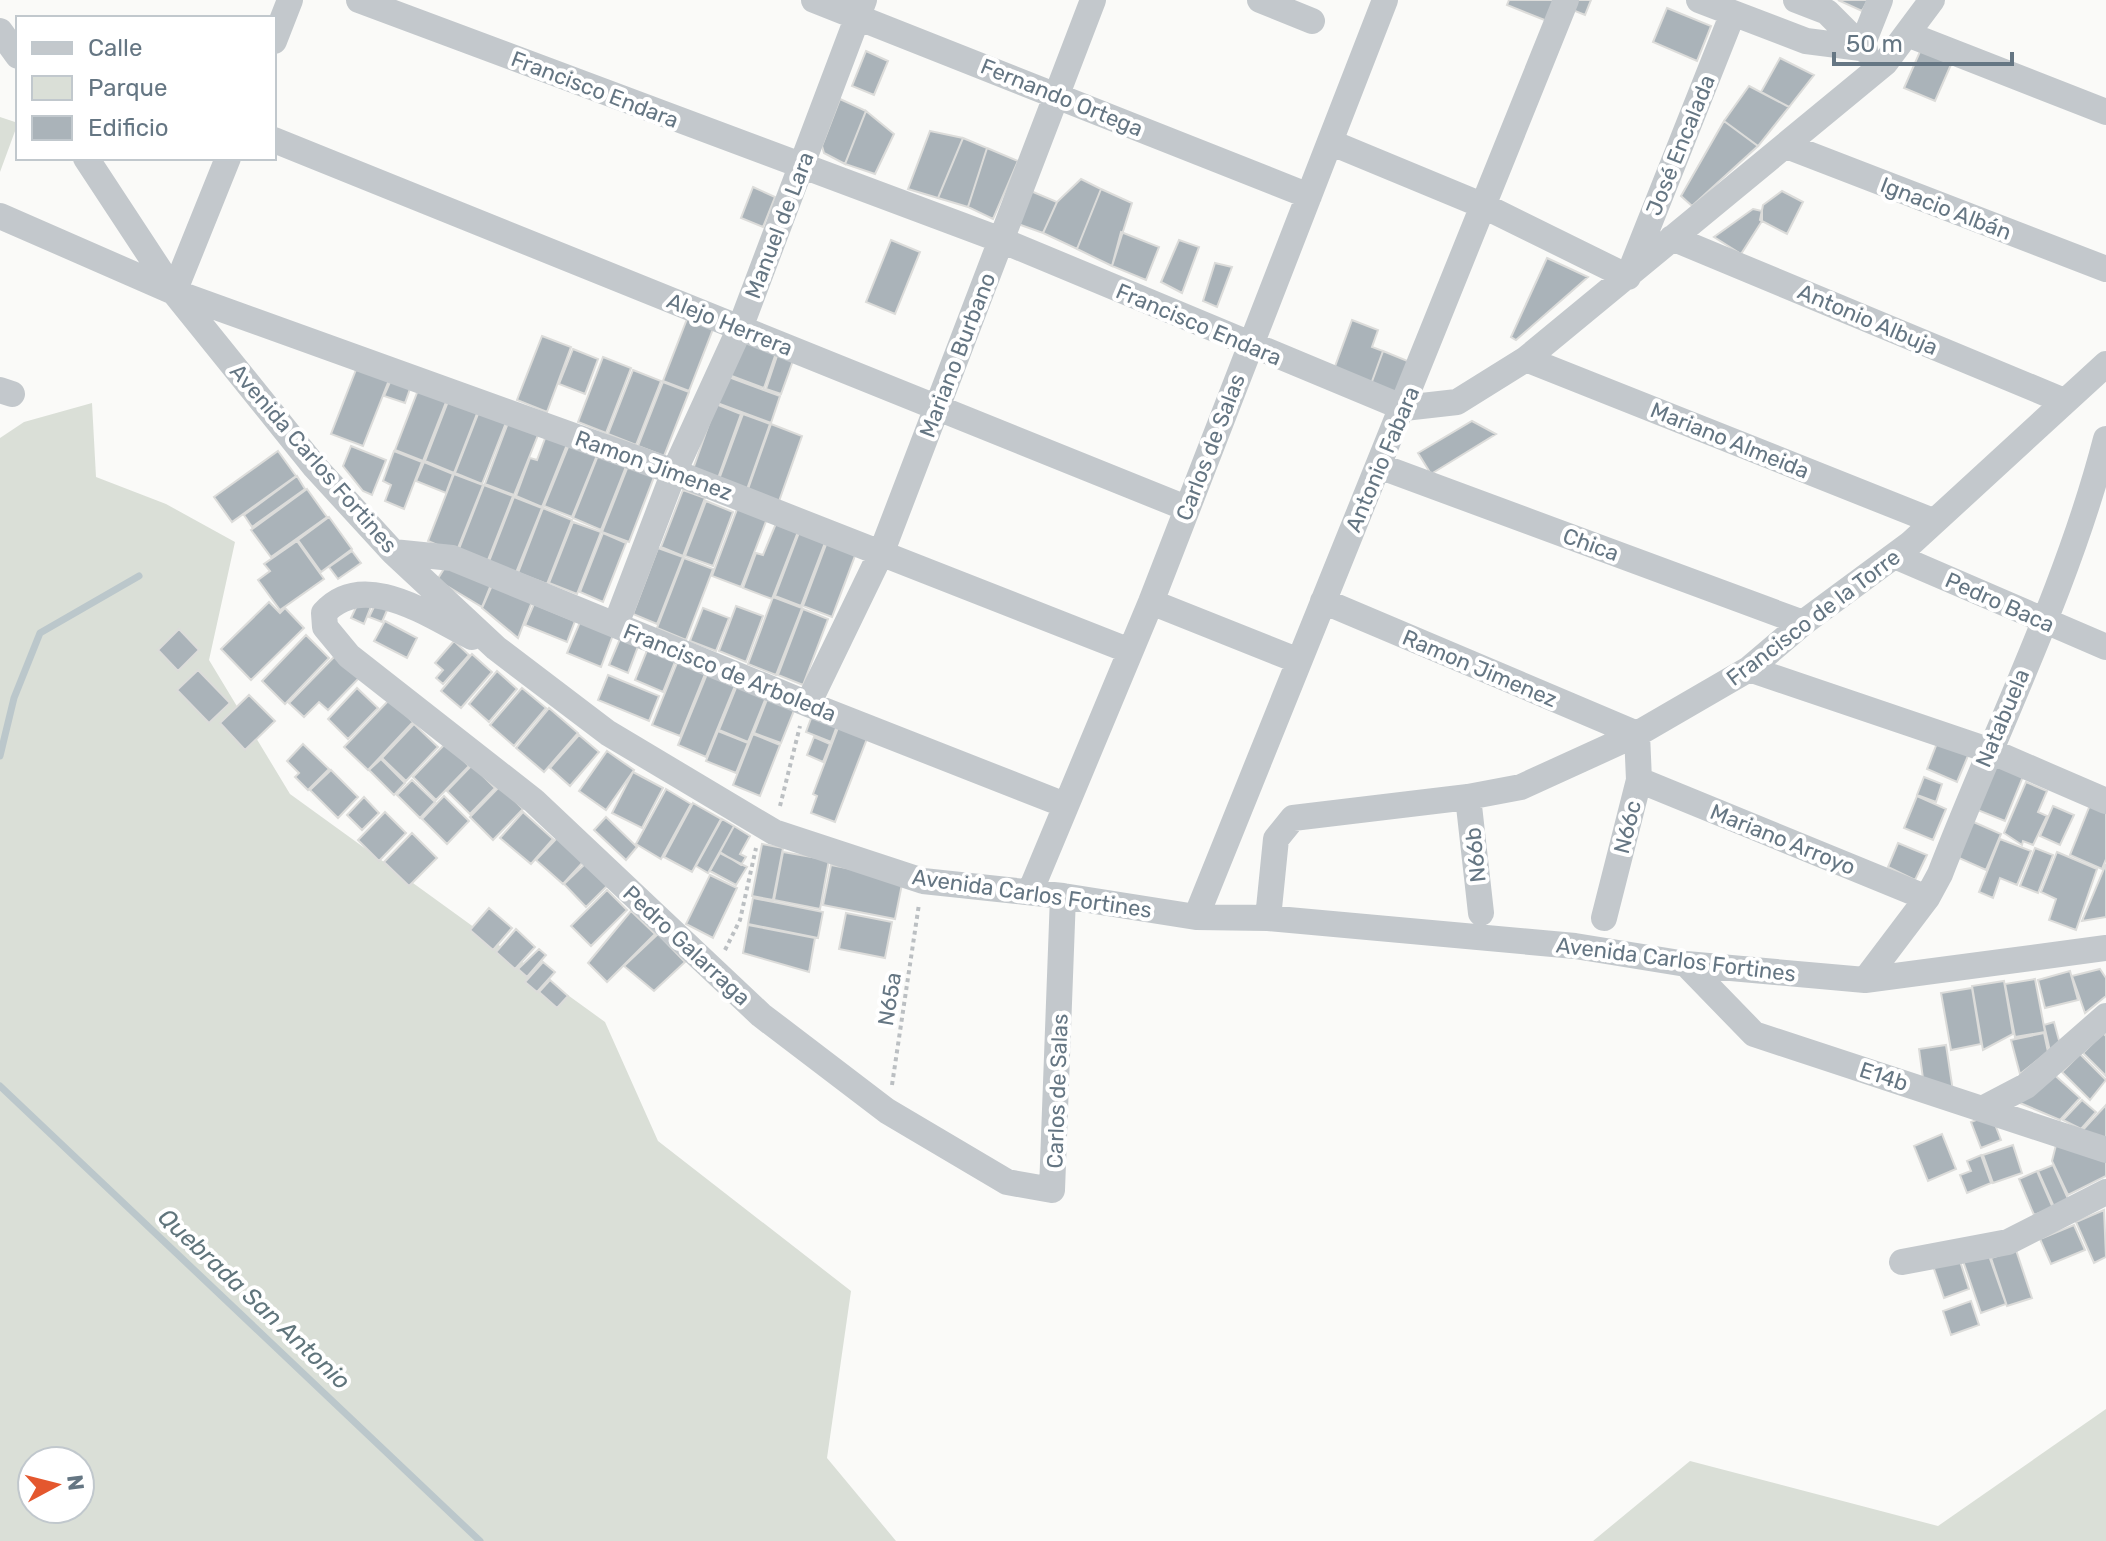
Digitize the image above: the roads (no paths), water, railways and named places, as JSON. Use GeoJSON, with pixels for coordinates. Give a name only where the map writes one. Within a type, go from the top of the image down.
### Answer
{"type":"FeatureCollection","features":[{"type":"Feature","properties":{"kind":"street"},"geometry":{"type":"LineString","coordinates":[[276,36],[290,0]]}},
{"type":"Feature","properties":{"kind":"street","name":"Francisco Endara"},"geometry":{"type":"LineString","coordinates":[[359,0],[1001,240],[1404,408],[1457,402],[1526,359],[1885,63],[1932,0]]}},
{"type":"Feature","properties":{"kind":"street","name":"Fernando Ortega"},"geometry":{"type":"LineString","coordinates":[[814,0],[861,8],[1056,95],[1309,196]]}},
{"type":"Feature","properties":{"kind":"street","name":"Mariano Burbano"},"geometry":{"type":"LineString","coordinates":[[804,716],[882,551],[1093,0]]}},
{"type":"Feature","properties":{"kind":"street"},"geometry":{"type":"LineString","coordinates":[[1260,0],[1312,21]]}},
{"type":"Feature","properties":{"kind":"street","name":"Carlos de Salas"},"geometry":{"type":"LineString","coordinates":[[1030,892],[1151,602],[1249,345],[1332,143],[1385,0]]}},
{"type":"Feature","properties":{"kind":"street","name":"Antonio Fabara"},"geometry":{"type":"LineString","coordinates":[[1196,917],[1404,408],[1566,0]]}},
{"type":"Feature","properties":{"kind":"street"},"geometry":{"type":"LineString","coordinates":[[1699,0],[1806,41],[1861,48]]}},
{"type":"Feature","properties":{"kind":"street"},"geometry":{"type":"LineString","coordinates":[[1796,0],[1827,12],[1861,48],[1885,63]]}},
{"type":"Feature","properties":{"kind":"street"},"geometry":{"type":"LineString","coordinates":[[1861,48],[1880,0]]}},
{"type":"Feature","properties":{"kind":"street","name":"Manuel de Lara"},"geometry":{"type":"LineString","coordinates":[[616,624],[674,472],[740,328],[861,8]]}},
{"type":"Feature","properties":{"kind":"street","name":"José Encalada"},"geometry":{"type":"LineString","coordinates":[[1628,277],[1733,13]]}},
{"type":"Feature","properties":{"kind":"street"},"geometry":{"type":"LineString","coordinates":[[0,30],[16,53]]}},
{"type":"Feature","properties":{"kind":"street"},"geometry":{"type":"LineString","coordinates":[[1907,34],[2106,112]]}},
{"type":"Feature","properties":{"kind":"street","name":"Alejo Herrera"},"geometry":{"type":"LineString","coordinates":[[276,141],[1186,508]]}},
{"type":"Feature","properties":{"kind":"street"},"geometry":{"type":"LineString","coordinates":[[1332,143],[1484,206],[1628,277]]}},
{"type":"Feature","properties":{"kind":"street","name":"Ignacio Albán"},"geometry":{"type":"LineString","coordinates":[[1787,146],[2106,269]]}},
{"type":"Feature","properties":{"kind":"street","name":"Avenida Carlos Fortines"},"geometry":{"type":"LineString","coordinates":[[87,160],[174,292],[315,467],[393,552],[496,648],[608,733],[774,832],[923,881],[1063,896],[1196,917],[1268,918],[1575,946],[1686,964],[1865,980],[2106,948]]}},
{"type":"Feature","properties":{"kind":"street"},"geometry":{"type":"LineString","coordinates":[[174,292],[227,160]]}},
{"type":"Feature","properties":{"kind":"street","name":"Ramon Jimenez"},"geometry":{"type":"LineString","coordinates":[[0,216],[174,292],[674,472],[882,551],[1130,651]]}},
{"type":"Feature","properties":{"kind":"street","name":"Antonio Albuja"},"geometry":{"type":"LineString","coordinates":[[1672,238],[2064,401]]}},
{"type":"Feature","properties":{"kind":"street","name":"Mariano Almeida"},"geometry":{"type":"LineString","coordinates":[[1526,359],[1933,521]]}},
{"type":"Feature","properties":{"kind":"street","name":"Francisco de la Torre"},"geometry":{"type":"LineString","coordinates":[[1268,918],[1276,839],[1293,818],[1468,797],[1521,787],[1637,734],[1749,669],[1803,623],[1895,556],[2106,364]]}},
{"type":"Feature","properties":{"kind":"street","name":"Natabuela"},"geometry":{"type":"LineString","coordinates":[[1865,980],[1927,898],[1940,874],[1988,750],[2101,482],[2106,439]]}},
{"type":"Feature","properties":{"kind":"street","name":"Chica"},"geometry":{"type":"LineString","coordinates":[[1379,466],[1803,623]]}},
{"type":"Feature","properties":{"kind":"street","name":"Francisco de Arboleda"},"geometry":{"type":"LineString","coordinates":[[393,552],[452,558],[616,624],[804,716],[1065,805]]}},
{"type":"Feature","properties":{"kind":"street","name":"Pedro Baca"},"geometry":{"type":"LineString","coordinates":[[1895,556],[2106,647]]}},
{"type":"Feature","properties":{"kind":"street","name":"Pedro Galarraga"},"geometry":{"type":"LineString","coordinates":[[496,648],[390,598],[347,596],[324,613],[325,627],[349,656],[534,801],[761,1015],[887,1111],[1007,1182],[1052,1190]]}},
{"type":"Feature","properties":{"kind":"street","name":"Ramon Jimenez"},"geometry":{"type":"LineString","coordinates":[[1323,601],[1637,734]]}},
{"type":"Feature","properties":{"kind":"street"},"geometry":{"type":"LineString","coordinates":[[1151,602],[1299,661]]}},
{"type":"Feature","properties":{"kind":"street"},"geometry":{"type":"LineString","coordinates":[[1749,669],[1988,750],[2106,801]]}},
{"type":"Feature","properties":{"kind":"street","name":"N66c"},"geometry":{"type":"LineString","coordinates":[[1604,918],[1639,780],[1637,734]]}},
{"type":"Feature","properties":{"kind":"street","name":"Mariano Arroyo"},"geometry":{"type":"LineString","coordinates":[[1639,780],[1927,898]]}},
{"type":"Feature","properties":{"kind":"street","name":"N66b"},"geometry":{"type":"LineString","coordinates":[[1468,797],[1481,913]]}},
{"type":"Feature","properties":{"kind":"street","name":"Carlos de Salas"},"geometry":{"type":"LineString","coordinates":[[1052,1190],[1063,896]]}},
{"type":"Feature","properties":{"kind":"street","name":"E14b"},"geometry":{"type":"LineString","coordinates":[[1686,964],[1754,1034],[2106,1150]]}},
{"type":"Feature","properties":{"kind":"street"},"geometry":{"type":"LineString","coordinates":[[1984,1108],[2026,1086],[2106,1016]]}},
{"type":"Feature","properties":{"kind":"street"},"geometry":{"type":"LineString","coordinates":[[1902,1262],[2008,1242],[2106,1192]]}},
{"type":"Feature","properties":{"kind":"waterway"},"geometry":{"type":"LineString","coordinates":[[0,756],[14,698],[40,633],[139,576]]}},
{"type":"Feature","properties":{"kind":"waterway","name":"Quebrada San Antonio"},"geometry":{"type":"LineString","coordinates":[[0,1086],[480,1541]]}}]}
